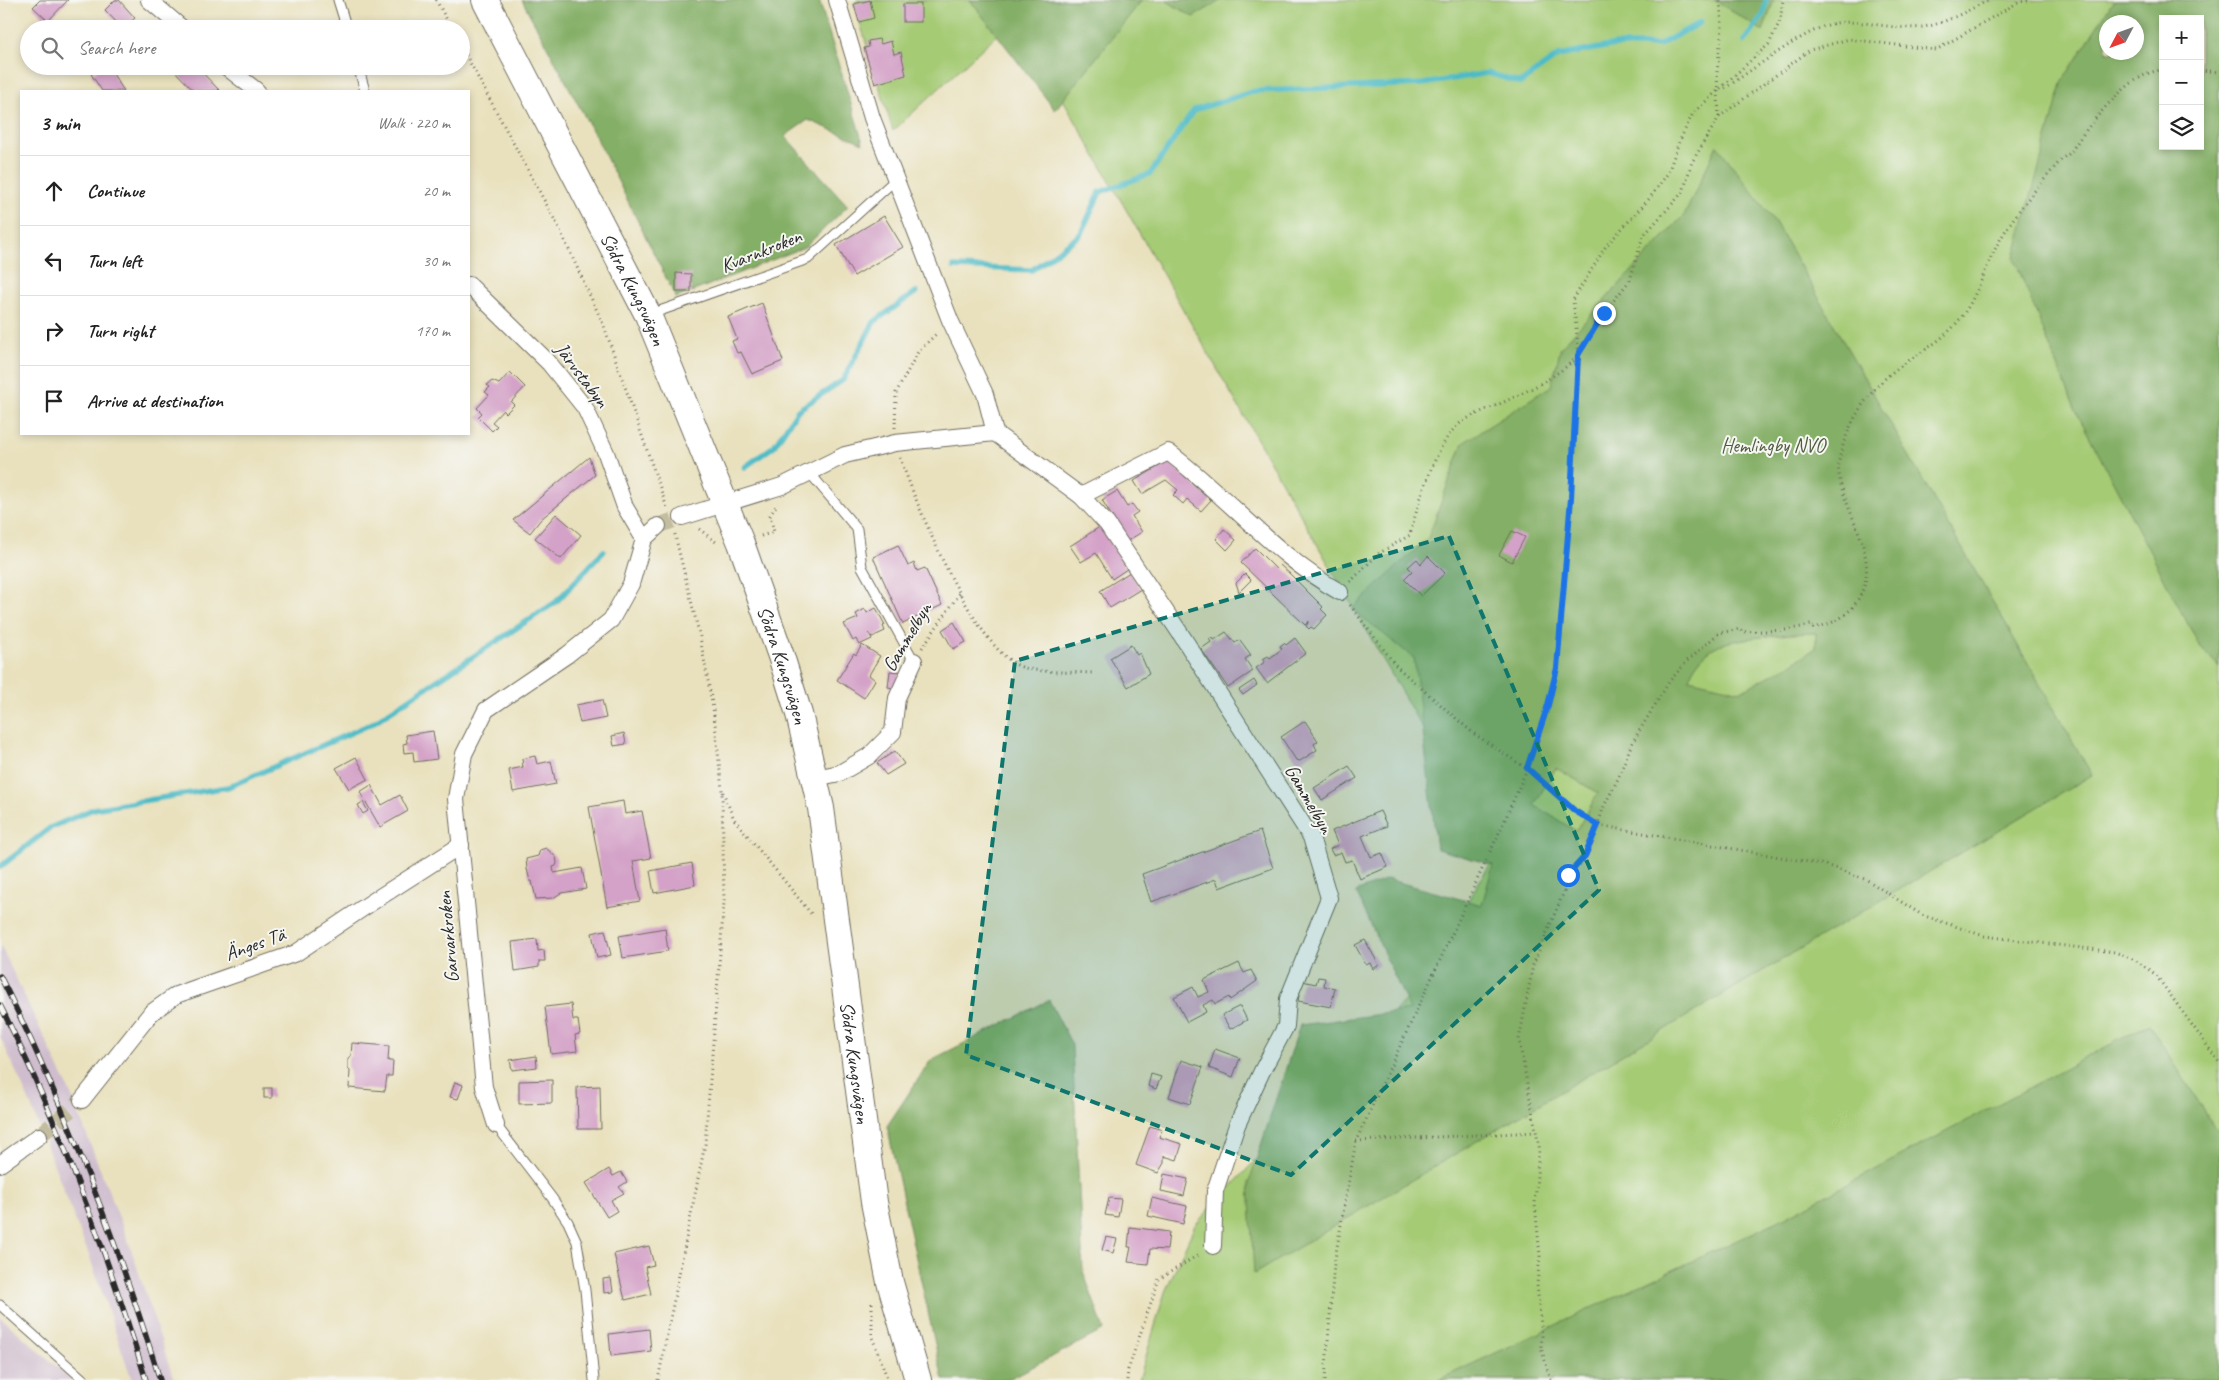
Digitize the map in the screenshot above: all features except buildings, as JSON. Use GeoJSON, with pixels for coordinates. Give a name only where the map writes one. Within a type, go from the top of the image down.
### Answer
{"type":"FeatureCollection","features":[{"type":"Feature","properties":{"kind":"main road","name":"Södra Kungsvägen"},"geometry":{"type":"LineString","coordinates":[[485,0],[648,315],[740,543],[791,689],[814,778],[830,872],[856,1080],[874,1202],[890,1282],[918,1380]]}},
{"type":"Feature","properties":{"kind":"street"},"geometry":{"type":"LineString","coordinates":[[149,0],[172,20]]}},
{"type":"Feature","properties":{"kind":"street"},"geometry":{"type":"LineString","coordinates":[[644,539],[670,521],[789,482],[845,455],[894,443],[995,433],[986,394],[950,320],[872,118],[836,0]]}},
{"type":"Feature","properties":{"kind":"street"},"geometry":{"type":"LineString","coordinates":[[237,75],[256,90]]}},
{"type":"Feature","properties":{"kind":"street","name":"Järvstabyn"},"geometry":{"type":"LineString","coordinates":[[470,286],[549,363],[585,408],[606,453],[625,507],[644,539]]}},
{"type":"Feature","properties":{"kind":"street","name":"Gammelbyn"},"geometry":{"type":"LineString","coordinates":[[995,433],[1080,496],[1107,524],[1180,633],[1311,837],[1330,898],[1288,999],[1286,1026],[1262,1071],[1238,1125],[1218,1181],[1215,1191],[1213,1246]]}},
{"type":"Feature","properties":{"kind":"street"},"geometry":{"type":"LineString","coordinates":[[1080,496],[1168,452],[1194,471],[1282,550],[1323,583],[1340,592]]}},
{"type":"Feature","properties":{"kind":"street","name":"Garvarkroken"},"geometry":{"type":"LineString","coordinates":[[496,1125],[484,1087],[456,799],[464,754],[486,710],[567,655],[612,620],[631,584],[644,539]]}},
{"type":"Feature","properties":{"kind":"street","name":"Gammelbyn"},"geometry":{"type":"LineString","coordinates":[[814,778],[840,773],[869,756],[893,732],[897,698],[914,661]]}},
{"type":"Feature","properties":{"kind":"street","name":"Änges Tä"},"geometry":{"type":"LineString","coordinates":[[82,1100],[151,1013],[176,995],[296,953],[461,845]]}},
{"type":"Feature","properties":{"kind":"street"},"geometry":{"type":"LineString","coordinates":[[0,1164],[39,1136]]}},
{"type":"Feature","properties":{"kind":"lane"},"geometry":{"type":"LineString","coordinates":[[338,0],[344,20]]}},
{"type":"Feature","properties":{"kind":"lane"},"geometry":{"type":"LineString","coordinates":[[361,75],[365,90]]}},
{"type":"Feature","properties":{"kind":"lane","name":"Kvarnkroken"},"geometry":{"type":"LineString","coordinates":[[648,315],[808,259],[895,180]]}},
{"type":"Feature","properties":{"kind":"lane"},"geometry":{"type":"LineString","coordinates":[[809,472],[857,529],[862,567],[914,661]]}},
{"type":"Feature","properties":{"kind":"lane","name":"Garvarkroken"},"geometry":{"type":"LineString","coordinates":[[496,1125],[552,1198],[568,1222],[576,1242],[585,1290],[594,1380]]}},
{"type":"Feature","properties":{"kind":"lane"},"geometry":{"type":"LineString","coordinates":[[0,1306],[84,1380]]}},
{"type":"Feature","properties":{"kind":"path"},"geometry":{"type":"LineString","coordinates":[[436,0],[447,20]]}},
{"type":"Feature","properties":{"kind":"path"},"geometry":{"type":"LineString","coordinates":[[1719,117],[1717,72],[1722,28],[1720,0]]}},
{"type":"Feature","properties":{"kind":"path"},"geometry":{"type":"LineString","coordinates":[[1326,1380],[1334,1264],[1356,1141],[1500,831],[1527,768],[1548,705],[1557,668],[1571,498],[1578,355],[1573,300],[1606,246],[1649,199],[1668,173],[1679,142],[1694,113],[1718,93],[1769,44],[1780,21],[1783,0]]}},
{"type":"Feature","properties":{"kind":"path"},"geometry":{"type":"LineString","coordinates":[[1718,93],[1810,32],[1834,23],[1861,22],[1898,27],[1924,27],[1941,22],[1990,0]]}},
{"type":"Feature","properties":{"kind":"path"},"geometry":{"type":"LineString","coordinates":[[2032,0],[2019,2],[1936,50],[1849,39],[1810,50],[1719,117],[1692,162],[1682,192],[1642,236],[1630,280],[1604,313],[1578,355],[1568,366],[1508,400],[1458,425],[1445,440],[1418,503],[1410,536],[1378,554],[1340,592],[1397,667],[1473,733],[1527,768],[1575,811],[1598,825],[1826,865],[1867,880],[1922,915],[1984,936],[2115,952],[2135,960],[2155,974],[2219,1062]]}},
{"type":"Feature","properties":{"kind":"path"},"geometry":{"type":"LineString","coordinates":[[470,63],[558,226],[604,326],[660,481],[685,568],[714,714],[722,790],[724,902],[705,1144],[658,1380]]}},
{"type":"Feature","properties":{"kind":"path"},"geometry":{"type":"LineString","coordinates":[[2204,70],[2219,72]]}},
{"type":"Feature","properties":{"kind":"path"},"geometry":{"type":"LineString","coordinates":[[1551,1380],[1540,1348],[1542,1336],[1537,1284],[1540,1256],[1535,1204],[1539,1147],[1520,1040],[1530,976],[1555,910],[1566,887],[1568,875],[1585,856],[1640,726],[1675,675],[1703,646],[1719,633],[1740,629],[1742,632],[1785,630],[1810,625],[1813,628],[1830,624],[1851,609],[1862,592],[1865,578],[1863,544],[1838,473],[1840,456],[1859,409],[1869,394],[1893,372],[1942,337],[1965,313],[1979,288],[1995,250],[2017,213],[2063,158],[2070,153],[2101,112],[2143,76],[2159,71]]}},
{"type":"Feature","properties":{"kind":"path"},"geometry":{"type":"LineString","coordinates":[[894,443],[896,393],[918,352],[950,320]]}},
{"type":"Feature","properties":{"kind":"path","name":"Gammelbyn"},"geometry":{"type":"LineString","coordinates":[[894,443],[916,500],[960,593],[985,633],[1003,656],[1024,668],[1094,673]]}},
{"type":"Feature","properties":{"kind":"path"},"geometry":{"type":"LineString","coordinates":[[740,543],[774,532],[770,516],[789,482]]}},
{"type":"Feature","properties":{"kind":"path","name":"Gammelbyn"},"geometry":{"type":"LineString","coordinates":[[914,661],[960,593]]}},
{"type":"Feature","properties":{"kind":"path"},"geometry":{"type":"LineString","coordinates":[[722,790],[734,819],[818,923]]}},
{"type":"Feature","properties":{"kind":"path"},"geometry":{"type":"LineString","coordinates":[[1356,1141],[1536,1132]]}},
{"type":"Feature","properties":{"kind":"path"},"geometry":{"type":"LineString","coordinates":[[1127,1380],[1128,1370],[1159,1280],[1213,1246]]}},
{"type":"Feature","properties":{"kind":"path"},"geometry":{"type":"LineString","coordinates":[[872,1297],[872,1337],[888,1380]]}},
{"type":"Feature","properties":{"kind":"highlighted area"},"geometry":{"type":"Polygon","coordinates":[[[1449,536],[1599,890],[1291,1175],[966,1055],[1015,661],[1449,536]]]}},
{"type":"Feature","properties":{"kind":"shaded area"},"geometry":{"type":"Polygon","coordinates":[[[0,945],[68,1087],[129,1243],[174,1380],[132,1380],[90,1258],[30,1103],[0,1036],[0,945]]]}},
{"type":"Feature","properties":{"kind":"shaded area"},"geometry":{"type":"Polygon","coordinates":[[[0,1317],[72,1380],[0,1380],[0,1317]]]}},
{"type":"Feature","properties":{"kind":"green space"},"geometry":{"type":"Polygon","coordinates":[[[522,0],[695,0],[697,3],[702,0],[819,0],[863,143],[808,120],[785,136],[848,206],[805,247],[676,298],[599,143],[522,0]]]}},
{"type":"Feature","properties":{"kind":"green space","name":"Hemlingby NVO"},"geometry":{"type":"Polygon","coordinates":[[[857,0],[2219,0],[2219,1380],[1139,1380],[1165,1292],[1195,1225],[1410,995],[1492,861],[1433,747],[1016,17],[893,131],[854,3],[857,0]]]}},
{"type":"Feature","properties":{"kind":"green space"},"geometry":{"type":"Polygon","coordinates":[[[970,0],[1142,0],[1055,110],[970,0]]]}},
{"type":"Feature","properties":{"kind":"green space"},"geometry":{"type":"Polygon","coordinates":[[[1165,0],[1222,0],[1193,17],[1165,0]]]}},
{"type":"Feature","properties":{"kind":"green space"},"geometry":{"type":"Polygon","coordinates":[[[1714,0],[1774,0],[1763,31],[1714,0]]]}},
{"type":"Feature","properties":{"kind":"green space"},"geometry":{"type":"Polygon","coordinates":[[[2114,0],[2219,0],[2219,667],[2199,645],[2076,411],[2014,258],[2063,80],[2099,24],[2099,60],[2144,60],[2144,15],[2104,15],[2114,0]]]}},
{"type":"Feature","properties":{"kind":"green space"},"geometry":{"type":"Polygon","coordinates":[[[1717,145],[1775,222],[2092,775],[1254,1274],[1249,1182],[1300,1025],[1410,1010],[1356,892],[1387,879],[1482,905],[1493,865],[1437,849],[1414,658],[1352,609],[1428,538],[1463,443],[1551,386],[1561,347],[1685,214],[1717,145]],[[1816,633],[1764,637],[1723,644],[1715,647],[1703,657],[1696,665],[1689,679],[1741,691],[1788,666],[1816,648],[1816,633]],[[1556,768],[1534,805],[1576,831],[1598,793],[1556,768]]]}},
{"type":"Feature","properties":{"kind":"green space"},"geometry":{"type":"Polygon","coordinates":[[[1049,1000],[1072,1045],[1083,1271],[1104,1330],[1007,1380],[943,1380],[887,1126],[931,1060],[1049,1000]]]}},
{"type":"Feature","properties":{"kind":"green space"},"geometry":{"type":"Polygon","coordinates":[[[2149,1024],[2219,1134],[2219,1380],[1438,1380],[1778,1221],[2149,1024]]]}},
{"type":"Feature","properties":{"kind":"waterway"},"geometry":{"type":"LineString","coordinates":[[1745,41],[1763,15],[1766,0]]}},
{"type":"Feature","properties":{"kind":"waterway"},"geometry":{"type":"LineString","coordinates":[[954,267],[1032,270],[1080,235],[1100,192],[1150,174],[1194,110],[1255,91],[1423,84],[1488,73],[1520,83],[1558,56],[1615,45],[1659,45],[1701,22]]}},
{"type":"Feature","properties":{"kind":"waterway"},"geometry":{"type":"LineString","coordinates":[[745,467],[774,446],[798,410],[843,380],[874,322],[916,292]]}},
{"type":"Feature","properties":{"kind":"waterway"},"geometry":{"type":"LineString","coordinates":[[0,867],[50,828],[93,809],[228,787],[371,724],[556,602],[604,551]]}},
{"type":"Feature","properties":{"kind":"tunnel"},"geometry":{"type":"LineString","coordinates":[[658,526],[682,517]]}},
{"type":"Feature","properties":{"kind":"tunnel"},"geometry":{"type":"LineString","coordinates":[[39,1136],[82,1100]]}},
{"type":"Feature","properties":{"kind":"railway"},"geometry":{"type":"LineString","coordinates":[[0,976],[68,1124],[108,1226],[160,1380]]}},
{"type":"Feature","properties":{"kind":"railway"},"geometry":{"type":"LineString","coordinates":[[0,1005],[43,1096],[81,1190],[146,1380]]}},
{"type":"Feature","properties":{"kind":"route"},"geometry":{"type":"LineString","coordinates":[[1568,875],[1585,856],[1598,825],[1575,811],[1527,768],[1548,705],[1557,668],[1571,498],[1578,355],[1604,313]]}}]}
